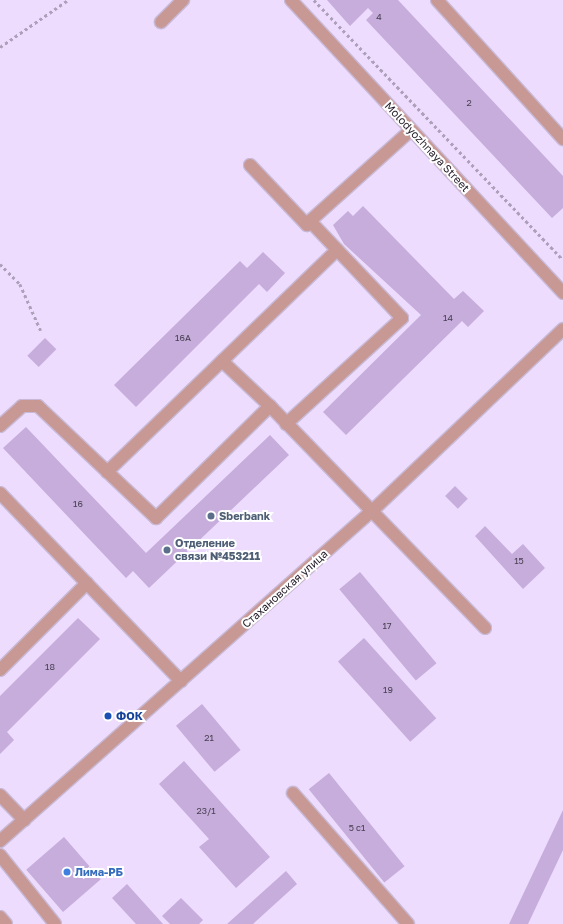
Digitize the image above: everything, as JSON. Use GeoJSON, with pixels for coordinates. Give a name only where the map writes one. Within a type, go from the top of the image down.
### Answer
{"type":"FeatureCollection","features":[{"type":"Feature","properties":{"kind":"street"},"geometry":{"type":"LineString","coordinates":[[161,22],[183,0]]}},
{"type":"Feature","properties":{"kind":"street","name":"Molodyozhnaya Street"},"geometry":{"type":"LineString","coordinates":[[291,0],[563,293]]}},
{"type":"Feature","properties":{"kind":"street"},"geometry":{"type":"LineString","coordinates":[[437,0],[563,139]]}},
{"type":"Feature","properties":{"kind":"street"},"geometry":{"type":"LineString","coordinates":[[250,165],[307,225],[411,130]]}},
{"type":"Feature","properties":{"kind":"street"},"geometry":{"type":"LineString","coordinates":[[286,424],[402,318],[310,221]]}},
{"type":"Feature","properties":{"kind":"street"},"geometry":{"type":"LineString","coordinates":[[107,472],[336,250]]}},
{"type":"Feature","properties":{"kind":"street","name":"Стахановская улица"},"geometry":{"type":"LineString","coordinates":[[0,841],[371,512],[563,329]]}},
{"type":"Feature","properties":{"kind":"street"},"geometry":{"type":"LineString","coordinates":[[222,361],[270,406],[485,628]]}},
{"type":"Feature","properties":{"kind":"street"},"geometry":{"type":"LineString","coordinates":[[0,426],[22,406],[38,406],[156,518],[270,406]]}},
{"type":"Feature","properties":{"kind":"street"},"geometry":{"type":"LineString","coordinates":[[0,493],[181,681]]}},
{"type":"Feature","properties":{"kind":"street"},"geometry":{"type":"LineString","coordinates":[[0,670],[87,583]]}},
{"type":"Feature","properties":{"kind":"street"},"geometry":{"type":"LineString","coordinates":[[293,793],[408,924]]}},
{"type":"Feature","properties":{"kind":"street"},"geometry":{"type":"LineString","coordinates":[[0,795],[24,820]]}},
{"type":"Feature","properties":{"kind":"street"},"geometry":{"type":"LineString","coordinates":[[0,855],[55,924]]}},
{"type":"Feature","properties":{"kind":"street"},"geometry":{"type":"LineString","coordinates":[[0,917],[6,924]]}},
{"type":"Feature","properties":{"kind":"path"},"geometry":{"type":"LineString","coordinates":[[0,47],[68,0]]}},
{"type":"Feature","properties":{"kind":"path"},"geometry":{"type":"LineString","coordinates":[[314,0],[563,260]]}},
{"type":"Feature","properties":{"kind":"path"},"geometry":{"type":"LineString","coordinates":[[0,264],[20,284],[41,331]]}},
{"type":"Feature","properties":{"kind":"building"},"geometry":{"type":"Polygon","coordinates":[[[327,0],[398,0],[563,176],[563,208],[552,218],[366,20],[373,13],[368,8],[350,26],[327,0]]]}},
{"type":"Feature","properties":{"kind":"building"},"geometry":{"type":"Polygon","coordinates":[[[363,206],[454,299],[463,291],[484,311],[468,327],[462,321],[346,435],[323,412],[421,315],[344,244],[333,225],[348,211],[353,216],[363,206]]]}},
{"type":"Feature","properties":{"kind":"building"},"geometry":{"type":"Polygon","coordinates":[[[263,252],[285,273],[267,292],[259,284],[136,407],[114,385],[240,261],[247,268],[263,252]]]}},
{"type":"Feature","properties":{"kind":"building"},"geometry":{"type":"Polygon","coordinates":[[[45,338],[56,349],[39,367],[27,356],[45,338]]]}},
{"type":"Feature","properties":{"kind":"building"},"geometry":{"type":"Polygon","coordinates":[[[26,427],[146,553],[270,435],[289,455],[149,588],[133,571],[126,578],[3,448],[26,427]]]}},
{"type":"Feature","properties":{"kind":"building"},"geometry":{"type":"Polygon","coordinates":[[[455,486],[468,499],[458,509],[445,496],[455,486]]]}},
{"type":"Feature","properties":{"kind":"building"},"geometry":{"type":"Polygon","coordinates":[[[485,526],[512,554],[523,544],[545,568],[523,589],[475,536],[485,526]]]}},
{"type":"Feature","properties":{"kind":"building"},"geometry":{"type":"Polygon","coordinates":[[[360,572],[436,663],[416,681],[339,589],[360,572]]]}},
{"type":"Feature","properties":{"kind":"building"},"geometry":{"type":"Polygon","coordinates":[[[78,618],[100,639],[7,732],[14,740],[0,754],[0,696],[78,618]]]}},
{"type":"Feature","properties":{"kind":"building"},"geometry":{"type":"Polygon","coordinates":[[[364,638],[436,718],[410,742],[338,661],[364,638]]]}},
{"type":"Feature","properties":{"kind":"building"},"geometry":{"type":"Polygon","coordinates":[[[202,704],[241,750],[215,772],[176,726],[202,704]]]}},
{"type":"Feature","properties":{"kind":"building"},"geometry":{"type":"Polygon","coordinates":[[[184,761],[270,857],[236,888],[199,847],[209,839],[159,784],[184,761]]]}},
{"type":"Feature","properties":{"kind":"building"},"geometry":{"type":"Polygon","coordinates":[[[329,773],[405,866],[384,883],[309,789],[329,773]]]}},
{"type":"Feature","properties":{"kind":"building"},"geometry":{"type":"Polygon","coordinates":[[[563,810],[563,850],[528,924],[509,924],[563,810]]]}},
{"type":"Feature","properties":{"kind":"building"},"geometry":{"type":"Polygon","coordinates":[[[64,837],[101,879],[63,912],[26,870],[64,837]]]}},
{"type":"Feature","properties":{"kind":"building"},"geometry":{"type":"Polygon","coordinates":[[[286,871],[297,884],[253,924],[227,924],[286,871]]]}},
{"type":"Feature","properties":{"kind":"building"},"geometry":{"type":"Polygon","coordinates":[[[127,884],[163,924],[136,924],[112,898],[127,884]]]}},
{"type":"Feature","properties":{"kind":"building"},"geometry":{"type":"Polygon","coordinates":[[[181,898],[203,920],[199,924],[170,924],[162,916],[181,898]]]}},
{"type":"Feature","properties":{"kind":"place","name":"Sberbank"},"geometry":{"type":"Point","coordinates":[211,516]}},
{"type":"Feature","properties":{"kind":"place","name":"Отделение связи №453211"},"geometry":{"type":"Point","coordinates":[167,550]}},
{"type":"Feature","properties":{"kind":"place","name":"ФОК"},"geometry":{"type":"Point","coordinates":[108,716]}},
{"type":"Feature","properties":{"kind":"place","name":"Лима-РБ"},"geometry":{"type":"Point","coordinates":[67,872]}}]}
